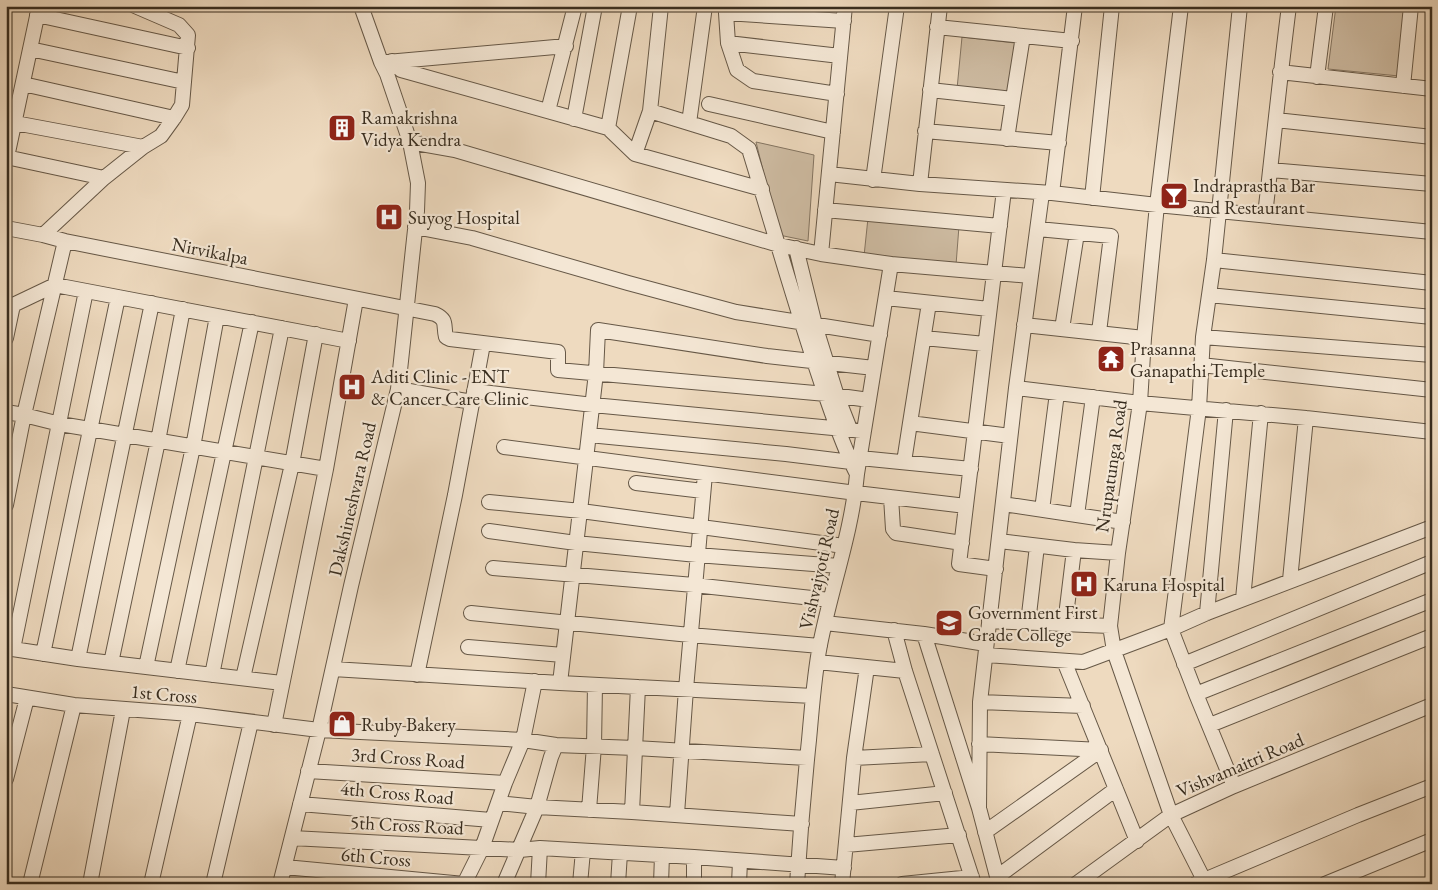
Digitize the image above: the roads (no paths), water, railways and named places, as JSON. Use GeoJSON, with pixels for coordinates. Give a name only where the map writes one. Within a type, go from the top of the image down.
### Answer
{"type":"FeatureCollection","features":[{"type":"Feature","properties":{"kind":"street"},"geometry":{"type":"LineString","coordinates":[[43,234],[104,178],[143,147],[161,136],[182,105],[188,35],[180,25],[135,6]]}},
{"type":"Feature","properties":{"kind":"street","name":"Dakshineshvara Road"},"geometry":{"type":"LineString","coordinates":[[280,884],[319,730],[398,389],[415,228],[418,183],[410,142],[387,74],[387,62],[361,6]]}},
{"type":"Feature","properties":{"kind":"street"},"geometry":{"type":"LineString","coordinates":[[548,112],[575,6]]}},
{"type":"Feature","properties":{"kind":"street"},"geometry":{"type":"LineString","coordinates":[[574,118],[595,6]]}},
{"type":"Feature","properties":{"kind":"street"},"geometry":{"type":"LineString","coordinates":[[608,128],[630,6]]}},
{"type":"Feature","properties":{"kind":"street"},"geometry":{"type":"LineString","coordinates":[[635,154],[650,111],[661,6]]}},
{"type":"Feature","properties":{"kind":"street"},"geometry":{"type":"LineString","coordinates":[[689,123],[705,6]]}},
{"type":"Feature","properties":{"kind":"street"},"geometry":{"type":"LineString","coordinates":[[821,254],[845,6]]}},
{"type":"Feature","properties":{"kind":"street"},"geometry":{"type":"LineString","coordinates":[[873,180],[897,6]]}},
{"type":"Feature","properties":{"kind":"street"},"geometry":{"type":"LineString","coordinates":[[920,184],[940,6]]}},
{"type":"Feature","properties":{"kind":"street"},"geometry":{"type":"LineString","coordinates":[[979,808],[980,702],[1010,436],[1030,276],[1038,229],[1059,143],[1075,6]]}},
{"type":"Feature","properties":{"kind":"street"},"geometry":{"type":"LineString","coordinates":[[1092,198],[1112,6]]}},
{"type":"Feature","properties":{"kind":"street","name":"Nrupatunga Road"},"geometry":{"type":"LineString","coordinates":[[1181,6],[1157,206],[1144,338],[1140,403],[1118,554],[1110,626],[1114,651],[1171,815],[1202,882]]}},
{"type":"Feature","properties":{"kind":"street"},"geometry":{"type":"LineString","coordinates":[[1234,786],[1170,629],[1199,408],[1203,337],[1214,260],[1240,6]]}},
{"type":"Feature","properties":{"kind":"street"},"geometry":{"type":"LineString","coordinates":[[1265,215],[1289,6]]}},
{"type":"Feature","properties":{"kind":"street"},"geometry":{"type":"LineString","coordinates":[[1317,77],[1326,6]]}},
{"type":"Feature","properties":{"kind":"street"},"geometry":{"type":"LineString","coordinates":[[1403,86],[1411,6]]}},
{"type":"Feature","properties":{"kind":"street"},"geometry":{"type":"LineString","coordinates":[[104,178],[7,157],[38,11],[188,48]]}},
{"type":"Feature","properties":{"kind":"street"},"geometry":{"type":"LineString","coordinates":[[837,94],[753,81],[737,70],[728,43],[726,13],[844,21]]}},
{"type":"Feature","properties":{"kind":"street"},"geometry":{"type":"LineString","coordinates":[[937,27],[1072,41]]}},
{"type":"Feature","properties":{"kind":"street"},"geometry":{"type":"LineString","coordinates":[[1007,139],[1023,36]]}},
{"type":"Feature","properties":{"kind":"street"},"geometry":{"type":"LineString","coordinates":[[728,43],[840,56]]}},
{"type":"Feature","properties":{"kind":"street"},"geometry":{"type":"LineString","coordinates":[[387,62],[566,46]]}},
{"type":"Feature","properties":{"kind":"street"},"geometry":{"type":"LineString","coordinates":[[30,49],[184,82]]}},
{"type":"Feature","properties":{"kind":"street"},"geometry":{"type":"LineString","coordinates":[[387,62],[401,70],[608,128],[635,154],[762,189]]}},
{"type":"Feature","properties":{"kind":"street"},"geometry":{"type":"LineString","coordinates":[[1280,72],[1432,89]]}},
{"type":"Feature","properties":{"kind":"street"},"geometry":{"type":"LineString","coordinates":[[23,84],[174,118]]}},
{"type":"Feature","properties":{"kind":"street"},"geometry":{"type":"LineString","coordinates":[[930,90],[1012,99]]}},
{"type":"Feature","properties":{"kind":"street"},"geometry":{"type":"LineString","coordinates":[[709,104],[833,132]]}},
{"type":"Feature","properties":{"kind":"street"},"geometry":{"type":"LineString","coordinates":[[650,111],[731,136],[749,149],[779,244],[832,395],[851,429],[856,465]]}},
{"type":"Feature","properties":{"kind":"street"},"geometry":{"type":"LineString","coordinates":[[1276,120],[1432,137]]}},
{"type":"Feature","properties":{"kind":"street"},"geometry":{"type":"LineString","coordinates":[[15,123],[143,147]]}},
{"type":"Feature","properties":{"kind":"street"},"geometry":{"type":"LineString","coordinates":[[925,131],[1059,143]]}},
{"type":"Feature","properties":{"kind":"street"},"geometry":{"type":"LineString","coordinates":[[410,142],[455,150],[779,244],[821,254],[891,264],[1030,276]]}},
{"type":"Feature","properties":{"kind":"street"},"geometry":{"type":"LineString","coordinates":[[1270,170],[1432,184]]}},
{"type":"Feature","properties":{"kind":"street"},"geometry":{"type":"LineString","coordinates":[[829,174],[873,180],[1047,193],[1157,206],[1432,232]]}},
{"type":"Feature","properties":{"kind":"street"},"geometry":{"type":"LineString","coordinates":[[996,569],[960,564],[1004,190]]}},
{"type":"Feature","properties":{"kind":"street"},"geometry":{"type":"LineString","coordinates":[[826,210],[1000,226]]}},
{"type":"Feature","properties":{"kind":"street","name":"Nirvikalpa"},"geometry":{"type":"LineString","coordinates":[[6,228],[435,314],[445,321],[446,337],[483,344]]}},
{"type":"Feature","properties":{"kind":"street"},"geometry":{"type":"LineString","coordinates":[[415,228],[472,238],[736,312],[880,335]]}},
{"type":"Feature","properties":{"kind":"street"},"geometry":{"type":"LineString","coordinates":[[1038,229],[1110,236],[1099,332]]}},
{"type":"Feature","properties":{"kind":"street"},"geometry":{"type":"LineString","coordinates":[[1062,329],[1076,233]]}},
{"type":"Feature","properties":{"kind":"street"},"geometry":{"type":"LineString","coordinates":[[6,505],[24,415],[65,241]]}},
{"type":"Feature","properties":{"kind":"street"},"geometry":{"type":"LineString","coordinates":[[796,248],[808,324]]}},
{"type":"Feature","properties":{"kind":"street"},"geometry":{"type":"LineString","coordinates":[[1214,260],[1432,283]]}},
{"type":"Feature","properties":{"kind":"street","name":"Vishvajyoti Road"},"geometry":{"type":"LineString","coordinates":[[797,884],[807,758],[820,646],[856,493],[856,465],[851,429],[869,400],[891,264]]}},
{"type":"Feature","properties":{"kind":"street"},"geometry":{"type":"LineString","coordinates":[[6,338],[10,304],[55,285],[349,341]]}},
{"type":"Feature","properties":{"kind":"street"},"geometry":{"type":"LineString","coordinates":[[86,291],[60,424],[9,648],[78,659],[282,683]]}},
{"type":"Feature","properties":{"kind":"street"},"geometry":{"type":"LineString","coordinates":[[1208,295],[1432,317]]}},
{"type":"Feature","properties":{"kind":"street"},"geometry":{"type":"LineString","coordinates":[[43,654],[118,297]]}},
{"type":"Feature","properties":{"kind":"street"},"geometry":{"type":"LineString","coordinates":[[886,298],[989,309]]}},
{"type":"Feature","properties":{"kind":"street"},"geometry":{"type":"LineString","coordinates":[[274,725],[326,469],[356,299]]}},
{"type":"Feature","properties":{"kind":"street"},"geometry":{"type":"LineString","coordinates":[[78,659],[152,303]]}},
{"type":"Feature","properties":{"kind":"street"},"geometry":{"type":"LineString","coordinates":[[904,462],[930,303]]}},
{"type":"Feature","properties":{"kind":"street"},"geometry":{"type":"LineString","coordinates":[[111,663],[158,441],[183,309]]}},
{"type":"Feature","properties":{"kind":"street"},"geometry":{"type":"LineString","coordinates":[[146,667],[217,316]]}},
{"type":"Feature","properties":{"kind":"street"},"geometry":{"type":"LineString","coordinates":[[177,671],[252,322]]}},
{"type":"Feature","properties":{"kind":"street"},"geometry":{"type":"LineString","coordinates":[[1024,325],[1144,338]]}},
{"type":"Feature","properties":{"kind":"street"},"geometry":{"type":"LineString","coordinates":[[212,675],[282,328]]}},
{"type":"Feature","properties":{"kind":"street"},"geometry":{"type":"LineString","coordinates":[[560,683],[593,405],[598,330],[767,356],[874,368]]}},
{"type":"Feature","properties":{"kind":"street"},"geometry":{"type":"LineString","coordinates":[[243,678],[292,464],[316,334]]}},
{"type":"Feature","properties":{"kind":"street"},"geometry":{"type":"LineString","coordinates":[[1203,337],[1432,355]]}},
{"type":"Feature","properties":{"kind":"street"},"geometry":{"type":"LineString","coordinates":[[924,338],[985,344]]}},
{"type":"Feature","properties":{"kind":"street"},"geometry":{"type":"LineString","coordinates":[[417,675],[455,496],[483,344],[558,352],[558,370],[869,400]]}},
{"type":"Feature","properties":{"kind":"street"},"geometry":{"type":"LineString","coordinates":[[1201,365],[1432,390]]}},
{"type":"Feature","properties":{"kind":"street"},"geometry":{"type":"LineString","coordinates":[[1016,388],[1140,403],[1261,413],[1432,432]]}},
{"type":"Feature","properties":{"kind":"street"},"geometry":{"type":"LineString","coordinates":[[398,389],[851,429]]}},
{"type":"Feature","properties":{"kind":"street"},"geometry":{"type":"LineString","coordinates":[[1042,510],[1057,393]]}},
{"type":"Feature","properties":{"kind":"street"},"geometry":{"type":"LineString","coordinates":[[1077,515],[1093,397]]}},
{"type":"Feature","properties":{"kind":"street"},"geometry":{"type":"LineString","coordinates":[[1207,613],[1226,410]]}},
{"type":"Feature","properties":{"kind":"street"},"geometry":{"type":"LineString","coordinates":[[6,412],[60,424],[326,469]]}},
{"type":"Feature","properties":{"kind":"street"},"geometry":{"type":"LineString","coordinates":[[1243,600],[1261,413]]}},
{"type":"Feature","properties":{"kind":"street"},"geometry":{"type":"LineString","coordinates":[[1290,580],[1306,418]]}},
{"type":"Feature","properties":{"kind":"street"},"geometry":{"type":"LineString","coordinates":[[910,423],[1010,436]]}},
{"type":"Feature","properties":{"kind":"street"},"geometry":{"type":"LineString","coordinates":[[589,435],[786,454],[856,465],[904,462],[971,469]]}},
{"type":"Feature","properties":{"kind":"street"},"geometry":{"type":"LineString","coordinates":[[504,447],[966,506]]}},
{"type":"Feature","properties":{"kind":"street"},"geometry":{"type":"LineString","coordinates":[[677,814],[694,585],[705,474]]}},
{"type":"Feature","properties":{"kind":"street"},"geometry":{"type":"LineString","coordinates":[[636,483],[703,491]]}},
{"type":"Feature","properties":{"kind":"street"},"geometry":{"type":"LineString","coordinates":[[891,497],[893,529],[896,533],[962,543]]}},
{"type":"Feature","properties":{"kind":"street"},"geometry":{"type":"LineString","coordinates":[[489,502],[581,511],[844,546]]}},
{"type":"Feature","properties":{"kind":"street"},"geometry":{"type":"LineString","coordinates":[[1003,504],[1123,522]]}},
{"type":"Feature","properties":{"kind":"street"},"geometry":{"type":"LineString","coordinates":[[825,623],[924,634],[986,649],[1064,661],[1083,662],[1290,580],[1432,527]]}},
{"type":"Feature","properties":{"kind":"street"},"geometry":{"type":"LineString","coordinates":[[489,531],[576,543],[697,556],[839,566]]}},
{"type":"Feature","properties":{"kind":"street"},"geometry":{"type":"LineString","coordinates":[[999,541],[1118,554]]}},
{"type":"Feature","properties":{"kind":"street"},"geometry":{"type":"LineString","coordinates":[[1028,623],[1037,546]]}},
{"type":"Feature","properties":{"kind":"street"},"geometry":{"type":"LineString","coordinates":[[1065,624],[1074,550]]}},
{"type":"Feature","properties":{"kind":"street"},"geometry":{"type":"LineString","coordinates":[[1184,664],[1432,562]]}},
{"type":"Feature","properties":{"kind":"street"},"geometry":{"type":"LineString","coordinates":[[493,568],[694,585],[830,600]]}},
{"type":"Feature","properties":{"kind":"street"},"geometry":{"type":"LineString","coordinates":[[1196,694],[1432,600]]}},
{"type":"Feature","properties":{"kind":"street"},"geometry":{"type":"LineString","coordinates":[[471,613],[820,646]]}},
{"type":"Feature","properties":{"kind":"street"},"geometry":{"type":"LineString","coordinates":[[989,621],[1110,626]]}},
{"type":"Feature","properties":{"kind":"street"},"geometry":{"type":"LineString","coordinates":[[894,630],[905,671],[973,880],[902,884]]}},
{"type":"Feature","properties":{"kind":"street"},"geometry":{"type":"LineString","coordinates":[[924,634],[979,808],[998,880],[1116,789]]}},
{"type":"Feature","properties":{"kind":"street"},"geometry":{"type":"LineString","coordinates":[[1210,725],[1432,636]]}},
{"type":"Feature","properties":{"kind":"street"},"geometry":{"type":"LineString","coordinates":[[468,648],[563,655]]}},
{"type":"Feature","properties":{"kind":"street"},"geometry":{"type":"LineString","coordinates":[[1064,661],[1137,841]]}},
{"type":"Feature","properties":{"kind":"street"},"geometry":{"type":"LineString","coordinates":[[818,662],[905,671]]}},
{"type":"Feature","properties":{"kind":"street"},"geometry":{"type":"LineString","coordinates":[[842,884],[854,758],[867,667]]}},
{"type":"Feature","properties":{"kind":"street"},"geometry":{"type":"LineString","coordinates":[[333,670],[813,696]]}},
{"type":"Feature","properties":{"kind":"street"},"geometry":{"type":"LineString","coordinates":[[464,884],[482,848],[505,783],[523,740],[535,681]]}},
{"type":"Feature","properties":{"kind":"street"},"geometry":{"type":"LineString","coordinates":[[589,810],[594,746],[595,684]]}},
{"type":"Feature","properties":{"kind":"street"},"geometry":{"type":"LineString","coordinates":[[632,812],[638,687]]}},
{"type":"Feature","properties":{"kind":"street","name":"1st Cross"},"geometry":{"type":"LineString","coordinates":[[6,694],[74,705],[190,714],[319,730],[523,740],[556,745],[807,758]]}},
{"type":"Feature","properties":{"kind":"street"},"geometry":{"type":"LineString","coordinates":[[6,779],[27,698]]}},
{"type":"Feature","properties":{"kind":"street"},"geometry":{"type":"LineString","coordinates":[[980,702],[1082,706]]}},
{"type":"Feature","properties":{"kind":"street"},"geometry":{"type":"LineString","coordinates":[[30,884],[74,705]]}},
{"type":"Feature","properties":{"kind":"street","name":"Vishvamaitri Road"},"geometry":{"type":"LineString","coordinates":[[1076,884],[1171,815],[1234,786],[1432,705]]}},
{"type":"Feature","properties":{"kind":"street"},"geometry":{"type":"LineString","coordinates":[[90,884],[123,710]]}},
{"type":"Feature","properties":{"kind":"street"},"geometry":{"type":"LineString","coordinates":[[151,884],[190,714]]}},
{"type":"Feature","properties":{"kind":"street"},"geometry":{"type":"LineString","coordinates":[[213,884],[251,722]]}},
{"type":"Feature","properties":{"kind":"street"},"geometry":{"type":"LineString","coordinates":[[979,744],[1101,750]]}},
{"type":"Feature","properties":{"kind":"street"},"geometry":{"type":"LineString","coordinates":[[504,884],[538,808],[551,757],[556,745]]}},
{"type":"Feature","properties":{"kind":"street"},"geometry":{"type":"LineString","coordinates":[[985,832],[1101,750]]}},
{"type":"Feature","properties":{"kind":"street"},"geometry":{"type":"LineString","coordinates":[[854,758],[932,754]]}},
{"type":"Feature","properties":{"kind":"street","name":"3rd Cross Road"},"geometry":{"type":"LineString","coordinates":[[308,771],[505,783]]}},
{"type":"Feature","properties":{"kind":"street"},"geometry":{"type":"LineString","coordinates":[[1202,882],[1358,815],[1432,786]]}},
{"type":"Feature","properties":{"kind":"street"},"geometry":{"type":"LineString","coordinates":[[850,803],[945,793]]}},
{"type":"Feature","properties":{"kind":"street"},"geometry":{"type":"LineString","coordinates":[[498,803],[538,808],[677,814],[802,824]]}},
{"type":"Feature","properties":{"kind":"street","name":"4th Cross Road"},"geometry":{"type":"LineString","coordinates":[[300,804],[491,820]]}},
{"type":"Feature","properties":{"kind":"street"},"geometry":{"type":"LineString","coordinates":[[846,845],[959,835]]}},
{"type":"Feature","properties":{"kind":"street","name":"5th Cross Road"},"geometry":{"type":"LineString","coordinates":[[292,838],[520,850],[540,848],[582,850],[844,868]]}},
{"type":"Feature","properties":{"kind":"street"},"geometry":{"type":"LineString","coordinates":[[1325,884],[1432,840]]}},
{"type":"Feature","properties":{"kind":"street"},"geometry":{"type":"LineString","coordinates":[[538,884],[540,848]]}},
{"type":"Feature","properties":{"kind":"street"},"geometry":{"type":"LineString","coordinates":[[580,884],[582,850]]}},
{"type":"Feature","properties":{"kind":"street"},"geometry":{"type":"LineString","coordinates":[[618,884],[620,853]]}},
{"type":"Feature","properties":{"kind":"street"},"geometry":{"type":"LineString","coordinates":[[661,884],[662,855]]}},
{"type":"Feature","properties":{"kind":"street"},"geometry":{"type":"LineString","coordinates":[[694,857],[694,884]]}},
{"type":"Feature","properties":{"kind":"street"},"geometry":{"type":"LineString","coordinates":[[739,884],[740,861]]}},
{"type":"Feature","properties":{"kind":"street","name":"6th Cross"},"geometry":{"type":"LineString","coordinates":[[285,868],[464,884]]}},
{"type":"Feature","properties":{"kind":"place","name":"Ramakrishna Vidya Kendra"},"geometry":{"type":"Point","coordinates":[342,128]}},
{"type":"Feature","properties":{"kind":"place","name":"Indraprastha Bar and Restaurant"},"geometry":{"type":"Point","coordinates":[1174,196]}},
{"type":"Feature","properties":{"kind":"place","name":"Suyog Hospital"},"geometry":{"type":"Point","coordinates":[389,217]}},
{"type":"Feature","properties":{"kind":"place","name":"Prasanna Ganapathi Temple"},"geometry":{"type":"Point","coordinates":[1111,359]}},
{"type":"Feature","properties":{"kind":"place","name":"Aditi Clinic - ENT & Cancer Care Clinic"},"geometry":{"type":"Point","coordinates":[352,387]}},
{"type":"Feature","properties":{"kind":"place","name":"Karuna Hospital"},"geometry":{"type":"Point","coordinates":[1084,584]}},
{"type":"Feature","properties":{"kind":"place","name":"Government First Grade College"},"geometry":{"type":"Point","coordinates":[949,623]}},
{"type":"Feature","properties":{"kind":"place","name":"Ruby Bakery"},"geometry":{"type":"Point","coordinates":[342,724]}}]}
